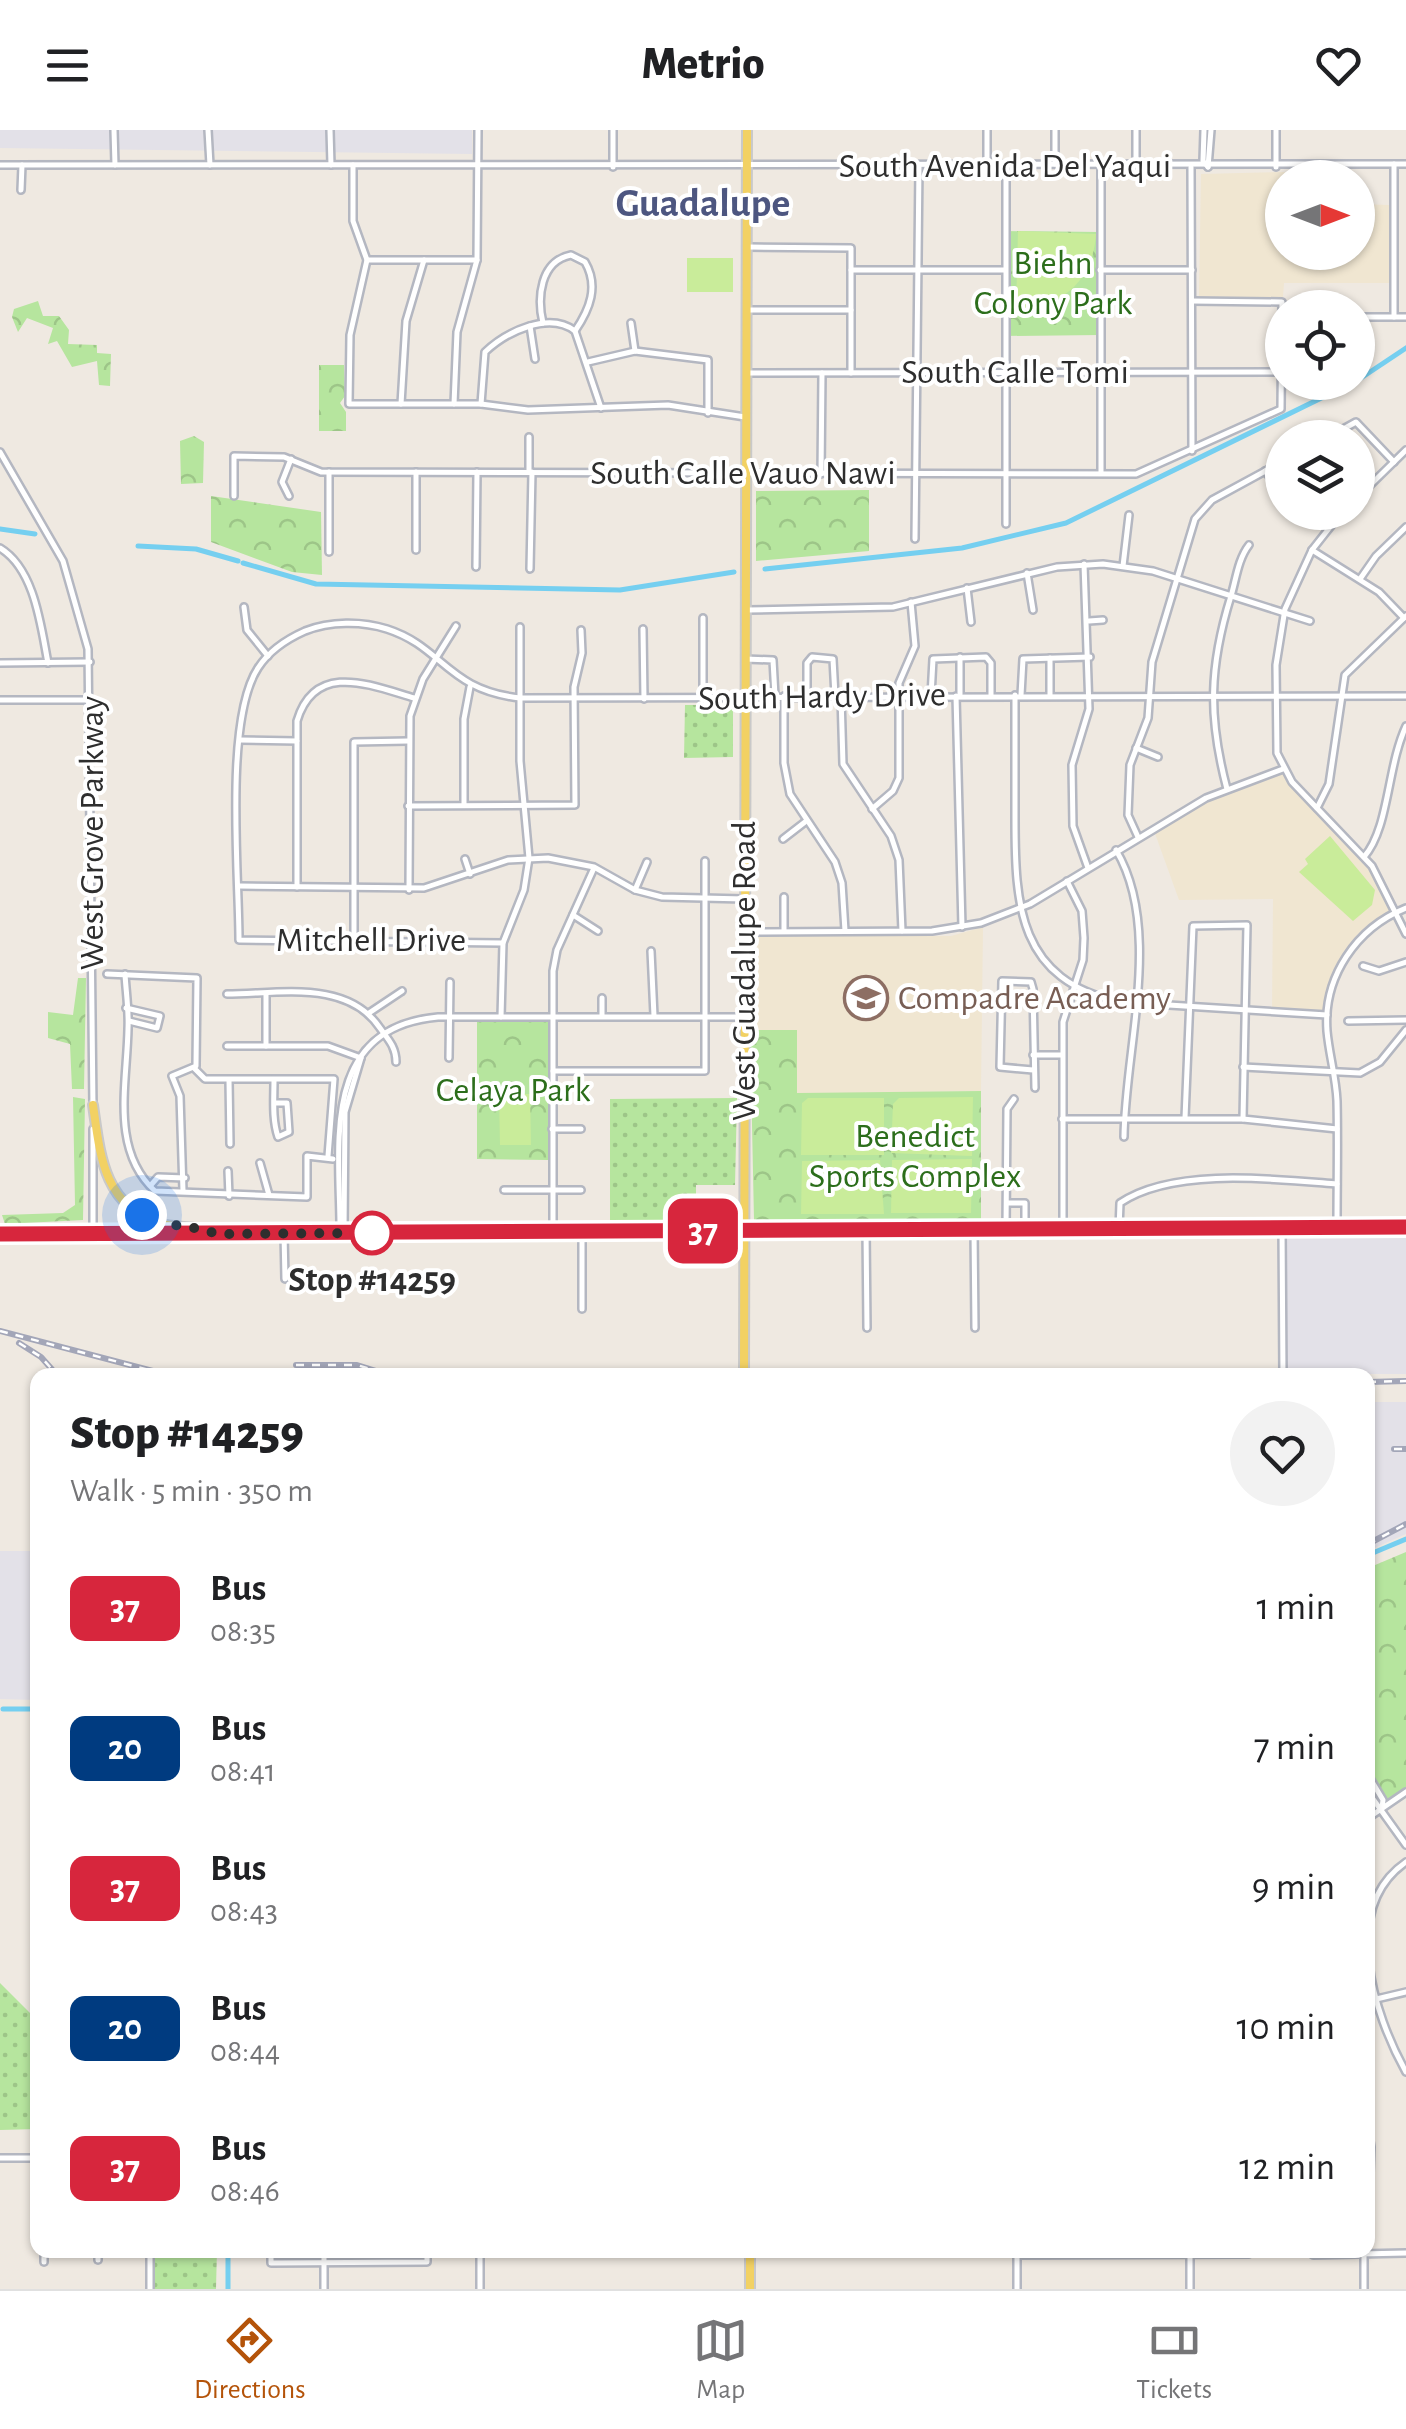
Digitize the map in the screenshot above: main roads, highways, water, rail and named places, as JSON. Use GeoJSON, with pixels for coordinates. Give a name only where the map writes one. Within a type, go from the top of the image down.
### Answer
{"type":"FeatureCollection","features":[{"type":"Feature","properties":{"kind":"main road","name":"West Guadalupe Road"},"geometry":{"type":"LineString","coordinates":[[744,1368],[747,130]]}},
{"type":"Feature","properties":{"kind":"main road"},"geometry":{"type":"LineString","coordinates":[[94,1106],[100,1159],[109,1182],[125,1203],[157,1222],[199,1226],[216,1234]]}},
{"type":"Feature","properties":{"kind":"main road"},"geometry":{"type":"LineString","coordinates":[[0,1234],[1406,1227]]}},
{"type":"Feature","properties":{"kind":"main road"},"geometry":{"type":"LineString","coordinates":[[750,2258],[750,2289]]}},
{"type":"Feature","properties":{"kind":"waterway"},"geometry":{"type":"LineString","coordinates":[[1375,369],[1406,348]]}},
{"type":"Feature","properties":{"kind":"waterway"},"geometry":{"type":"LineString","coordinates":[[765,569],[962,548],[1066,523],[1317,400]]}},
{"type":"Feature","properties":{"kind":"waterway"},"geometry":{"type":"LineString","coordinates":[[0,529],[35,534]]}},
{"type":"Feature","properties":{"kind":"waterway"},"geometry":{"type":"LineString","coordinates":[[138,546],[196,549],[238,561]]}},
{"type":"Feature","properties":{"kind":"waterway"},"geometry":{"type":"LineString","coordinates":[[243,563],[316,584],[620,590],[734,572]]}},
{"type":"Feature","properties":{"kind":"waterway"},"geometry":{"type":"LineString","coordinates":[[1375,1552],[1406,1539]]}},
{"type":"Feature","properties":{"kind":"waterway"},"geometry":{"type":"LineString","coordinates":[[3,1709],[30,1709]]}},
{"type":"Feature","properties":{"kind":"waterway"},"geometry":{"type":"LineString","coordinates":[[228,2258],[228,2289]]}},
{"type":"Feature","properties":{"kind":"railway"},"geometry":{"type":"LineString","coordinates":[[0,1331],[141,1368]]}},
{"type":"Feature","properties":{"kind":"railway"},"geometry":{"type":"LineString","coordinates":[[19,1343],[51,1368]]}},
{"type":"Feature","properties":{"kind":"railway"},"geometry":{"type":"LineString","coordinates":[[296,1365],[367,1368]]}},
{"type":"Feature","properties":{"kind":"railway"},"geometry":{"type":"LineString","coordinates":[[1375,1382],[1406,1381]]}},
{"type":"Feature","properties":{"kind":"railway"},"geometry":{"type":"LineString","coordinates":[[1394,1449],[1406,1449]]}},
{"type":"Feature","properties":{"kind":"railway"},"geometry":{"type":"LineString","coordinates":[[1375,1540],[1406,1524]]}},
{"type":"Feature","properties":{"kind":"place","name":"Compadre Academy"},"geometry":{"type":"Point","coordinates":[866,998]}},
{"type":"Feature","properties":{"kind":"place","name":"Stop #14259"},"geometry":{"type":"Point","coordinates":[372,1233]}},
{"type":"Feature","properties":{"kind":"district","name":"Guadalupe"},"geometry":{"type":"Point","coordinates":[703,204]}},
{"type":"Feature","properties":{"kind":"park label","name":"Biehn Colony Park"},"geometry":{"type":"Point","coordinates":[1053,283]}},
{"type":"Feature","properties":{"kind":"park label","name":"Celaya Park"},"geometry":{"type":"Point","coordinates":[513,1090]}},
{"type":"Feature","properties":{"kind":"park label","name":"Benedict Sports Complex"},"geometry":{"type":"Point","coordinates":[915,1156]}}]}
